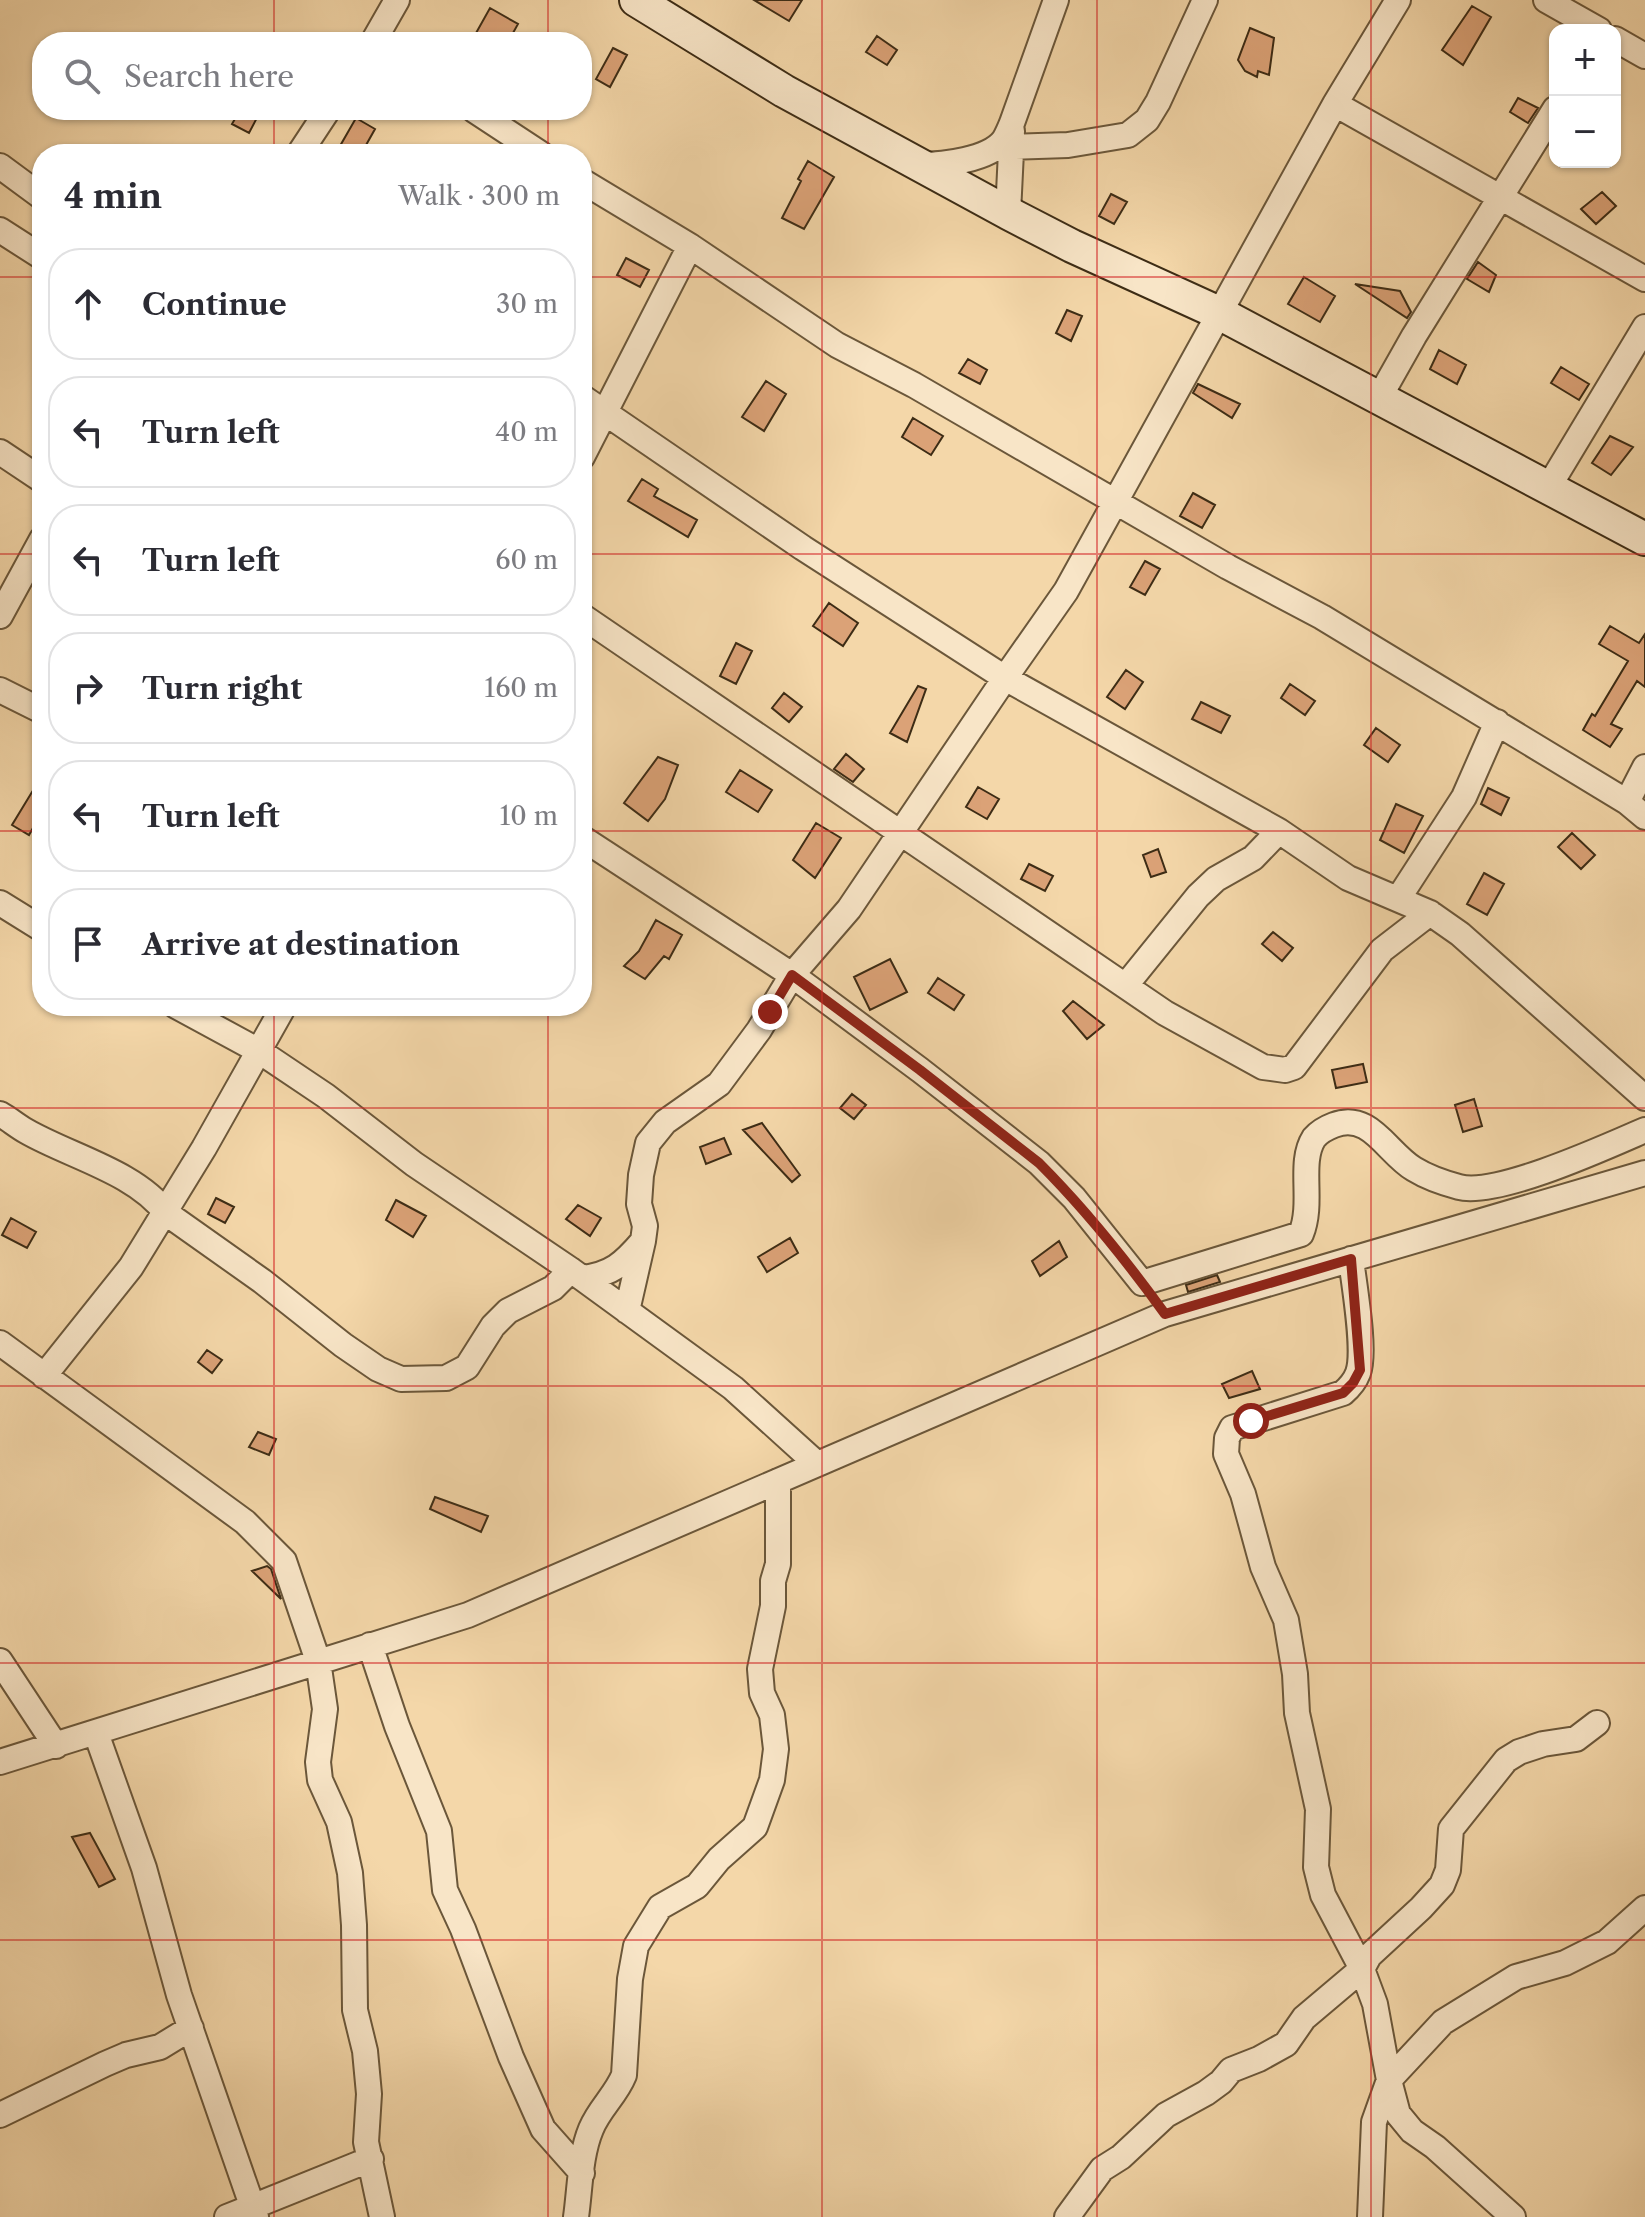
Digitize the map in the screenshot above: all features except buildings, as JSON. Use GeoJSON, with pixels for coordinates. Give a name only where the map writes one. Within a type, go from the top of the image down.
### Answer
{"type":"FeatureCollection","features":[{"type":"Feature","properties":{"kind":"main road"},"geometry":{"type":"LineString","coordinates":[[639,1],[784,91],[1008,213],[1072,246],[1219,313],[1645,539]]}},
{"type":"Feature","properties":{"kind":"street"},"geometry":{"type":"LineString","coordinates":[[379,32],[397,0]]}},
{"type":"Feature","properties":{"kind":"street"},"geometry":{"type":"LineString","coordinates":[[1008,213],[1011,135],[1056,0]]}},
{"type":"Feature","properties":{"kind":"street"},"geometry":{"type":"LineString","coordinates":[[1011,135],[1068,145],[1128,135],[1153,111],[1205,0]]}},
{"type":"Feature","properties":{"kind":"street"},"geometry":{"type":"LineString","coordinates":[[627,1311],[645,1226],[639,1204],[648,1143],[665,1122],[719,1084],[759,1030],[792,975],[849,909],[1066,591],[1335,104],[1398,0]]}},
{"type":"Feature","properties":{"kind":"street"},"geometry":{"type":"LineString","coordinates":[[1547,0],[1589,24]]}},
{"type":"Feature","properties":{"kind":"street"},"geometry":{"type":"LineString","coordinates":[[1621,42],[1645,56]]}},
{"type":"Feature","properties":{"kind":"street"},"geometry":{"type":"LineString","coordinates":[[1335,104],[1645,279]]}},
{"type":"Feature","properties":{"kind":"street"},"geometry":{"type":"LineString","coordinates":[[1379,398],[1549,118]]}},
{"type":"Feature","properties":{"kind":"street"},"geometry":{"type":"LineString","coordinates":[[306,144],[321,120]]}},
{"type":"Feature","properties":{"kind":"street"},"geometry":{"type":"LineString","coordinates":[[489,120],[526,144]]}},
{"type":"Feature","properties":{"kind":"street"},"geometry":{"type":"LineString","coordinates":[[919,165],[945,165],[991,150],[1011,135]]}},
{"type":"Feature","properties":{"kind":"street"},"geometry":{"type":"LineString","coordinates":[[0,166],[32,190]]}},
{"type":"Feature","properties":{"kind":"street"},"geometry":{"type":"LineString","coordinates":[[592,187],[690,246],[837,345],[914,385],[1322,617],[1636,810],[1645,767]]}},
{"type":"Feature","properties":{"kind":"street"},"geometry":{"type":"LineString","coordinates":[[0,230],[32,251]]}},
{"type":"Feature","properties":{"kind":"street"},"geometry":{"type":"LineString","coordinates":[[592,438],[690,246]]}},
{"type":"Feature","properties":{"kind":"street"},"geometry":{"type":"LineString","coordinates":[[1548,488],[1645,327]]}},
{"type":"Feature","properties":{"kind":"street"},"geometry":{"type":"LineString","coordinates":[[592,404],[803,548],[1005,678],[1279,831],[1348,878],[1430,913],[1460,934],[1645,1098]]}},
{"type":"Feature","properties":{"kind":"street"},"geometry":{"type":"LineString","coordinates":[[0,452],[32,473]]}},
{"type":"Feature","properties":{"kind":"street"},"geometry":{"type":"LineString","coordinates":[[0,616],[32,557]]}},
{"type":"Feature","properties":{"kind":"street"},"geometry":{"type":"LineString","coordinates":[[592,623],[1165,1013],[1263,1067],[1285,1070],[1294,1067],[1382,950],[1430,913]]}},
{"type":"Feature","properties":{"kind":"street"},"geometry":{"type":"LineString","coordinates":[[0,690],[32,706]]}},
{"type":"Feature","properties":{"kind":"street"},"geometry":{"type":"LineString","coordinates":[[1398,899],[1464,797],[1497,722]]}},
{"type":"Feature","properties":{"kind":"street"},"geometry":{"type":"LineString","coordinates":[[1126,985],[1198,896],[1216,879],[1253,858],[1279,831]]}},
{"type":"Feature","properties":{"kind":"street"},"geometry":{"type":"LineString","coordinates":[[592,845],[792,975],[1039,1163],[1074,1198],[1165,1314]]}},
{"type":"Feature","properties":{"kind":"street"},"geometry":{"type":"LineString","coordinates":[[0,903],[32,923]]}},
{"type":"Feature","properties":{"kind":"street"},"geometry":{"type":"LineString","coordinates":[[194,1016],[259,1051],[326,1096],[414,1164],[577,1274],[733,1388],[817,1464]]}},
{"type":"Feature","properties":{"kind":"street"},"geometry":{"type":"LineString","coordinates":[[44,1376],[131,1267],[166,1213],[278,1016]]}},
{"type":"Feature","properties":{"kind":"street"},"geometry":{"type":"LineString","coordinates":[[0,1114],[26,1131],[129,1182],[343,1345],[378,1369],[401,1379],[446,1378],[467,1367],[493,1326],[508,1311],[577,1274],[605,1275],[626,1261],[643,1241]]}},
{"type":"Feature","properties":{"kind":"street"},"geometry":{"type":"LineString","coordinates":[[1142,1283],[1301,1234],[1307,1220],[1308,1152],[1315,1136],[1325,1128],[1343,1122],[1364,1124],[1412,1169],[1464,1188],[1489,1187],[1575,1161],[1645,1130]]}},
{"type":"Feature","properties":{"kind":"street"},"geometry":{"type":"LineString","coordinates":[[0,1762],[468,1615],[1165,1314],[1645,1173]]}},
{"type":"Feature","properties":{"kind":"street"},"geometry":{"type":"LineString","coordinates":[[1351,1259],[1360,1370],[1353,1383],[1343,1393],[1232,1428],[1227,1438],[1226,1454],[1243,1494],[1263,1567],[1286,1620],[1295,1674],[1297,1713],[1318,1809],[1316,1867],[1323,1895],[1362,1969],[1375,2004],[1398,2114],[1412,2131],[1435,2147],[1513,2217]]}},
{"type":"Feature","properties":{"kind":"street"},"geometry":{"type":"LineString","coordinates":[[0,1343],[245,1522],[284,1561],[318,1661],[325,1709],[318,1762],[320,1780],[339,1822],[350,1873],[355,2010],[369,2094],[366,2142],[382,2217]]}},
{"type":"Feature","properties":{"kind":"street"},"geometry":{"type":"LineString","coordinates":[[576,2217],[589,2132],[624,2075],[636,1946],[660,1907],[697,1886],[719,1859],[755,1827],[772,1780],[776,1749],[772,1715],[762,1693],[760,1669],[778,1564],[778,1481]]}},
{"type":"Feature","properties":{"kind":"street"},"geometry":{"type":"LineString","coordinates":[[370,1645],[397,1726],[439,1831],[445,1890],[463,1929],[511,2057],[543,2129],[582,2173]]}},
{"type":"Feature","properties":{"kind":"street"},"geometry":{"type":"LineString","coordinates":[[0,1661],[56,1746]]}},
{"type":"Feature","properties":{"kind":"street"},"geometry":{"type":"LineString","coordinates":[[1067,2217],[1102,2169],[1121,2157],[1153,2124],[1206,2093],[1231,2070],[1286,2044],[1304,2018],[1362,1969],[1369,1956],[1421,1908],[1442,1885],[1448,1870],[1451,1829],[1506,1760],[1543,1744],[1576,1739],[1597,1723]]}},
{"type":"Feature","properties":{"kind":"street"},"geometry":{"type":"LineString","coordinates":[[96,1733],[144,1868],[191,2028],[254,2212]]}},
{"type":"Feature","properties":{"kind":"street"},"geometry":{"type":"LineString","coordinates":[[1370,2217],[1374,2122],[1389,2080],[1443,2022],[1516,1977],[1565,1963],[1607,1942],[1645,1908]]}},
{"type":"Feature","properties":{"kind":"street"},"geometry":{"type":"LineString","coordinates":[[0,2115],[126,2055],[160,2047],[191,2028]]}},
{"type":"Feature","properties":{"kind":"street"},"geometry":{"type":"LineString","coordinates":[[227,2217],[254,2212],[371,2159]]}},
{"type":"Feature","properties":{"kind":"route"},"geometry":{"type":"LineString","coordinates":[[770,1012],[792,975],[920,1070],[1039,1163],[1074,1198],[1165,1314],[1351,1259],[1360,1370],[1353,1383],[1343,1393],[1251,1421]]}}]}
